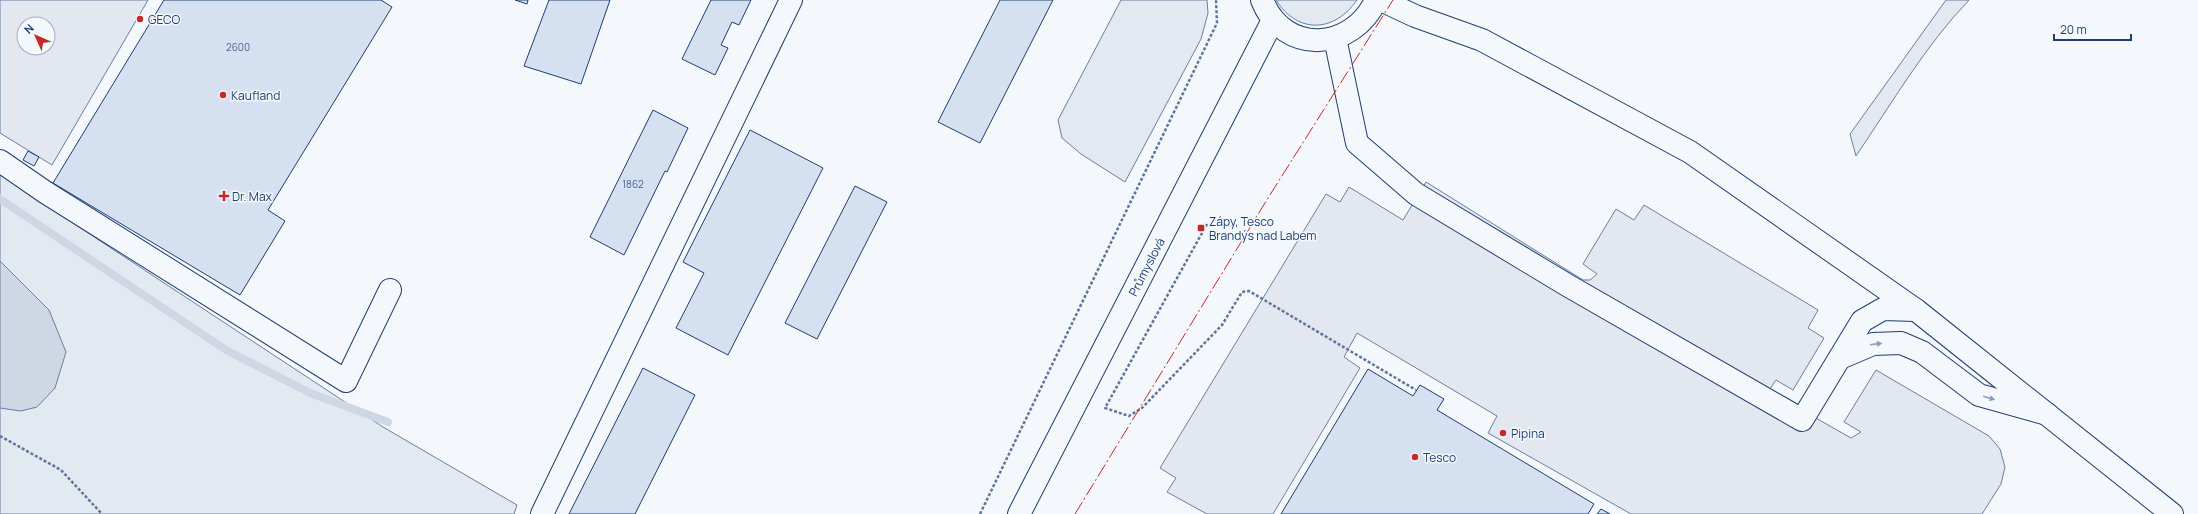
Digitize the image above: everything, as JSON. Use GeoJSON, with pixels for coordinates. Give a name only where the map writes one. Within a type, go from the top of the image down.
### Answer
{"type":"FeatureCollection","features":[{"type":"Feature","properties":{"kind":"main road"},"geometry":{"type":"LineString","coordinates":[[542,514],[791,0]]}},
{"type":"Feature","properties":{"kind":"main road"},"geometry":{"type":"LineString","coordinates":[[1262,0],[1273,20],[1289,32],[1300,38],[1321,40],[1335,38],[1350,32],[1361,24],[1370,14],[1376,0]]}},
{"type":"Feature","properties":{"kind":"main road"},"geometry":{"type":"LineString","coordinates":[[1381,0],[1415,16],[1482,40],[1690,152],[1916,310],[2172,514]]}},
{"type":"Feature","properties":{"kind":"main road","name":"Průmyslová"},"geometry":{"type":"LineString","coordinates":[[1019,514],[1273,20]]}},
{"type":"Feature","properties":{"kind":"main road"},"geometry":{"type":"LineString","coordinates":[[1335,38],[1357,143],[1416,194],[1568,285],[1802,420],[1862,321],[1883,309],[1916,310]]}},
{"type":"Feature","properties":{"kind":"main road"},"geometry":{"type":"LineString","coordinates":[[0,161],[45,192],[346,381],[390,290]]}},
{"type":"Feature","properties":{"kind":"main road"},"geometry":{"type":"LineString","coordinates":[[1840,358],[1873,344],[1901,343],[1922,352],[1979,395],[2049,415]]}},
{"type":"Feature","properties":{"kind":"path"},"geometry":{"type":"LineString","coordinates":[[980,514],[1217,23],[1216,0]]}},
{"type":"Feature","properties":{"kind":"path"},"geometry":{"type":"LineString","coordinates":[[1207,224],[1105,408],[1129,416],[1142,408],[1222,325],[1242,292],[1249,291],[1416,390]]}},
{"type":"Feature","properties":{"kind":"path"},"geometry":{"type":"LineString","coordinates":[[0,436],[61,470],[102,514]]}},
{"type":"Feature","properties":{"kind":"shaded area"},"geometry":{"type":"Polygon","coordinates":[[[0,0],[148,0],[52,165],[0,133],[0,0]]]}},
{"type":"Feature","properties":{"kind":"shaded area"},"geometry":{"type":"Polygon","coordinates":[[[1121,0],[1207,0],[1208,13],[1201,39],[1125,182],[1081,154],[1062,138],[1058,120],[1121,0]]]}},
{"type":"Feature","properties":{"kind":"shaded area"},"geometry":{"type":"Polygon","coordinates":[[[1276,0],[1357,0],[1348,11],[1338,18],[1328,23],[1316,25],[1305,24],[1295,19],[1285,11],[1276,0]]]}},
{"type":"Feature","properties":{"kind":"shaded area"},"geometry":{"type":"Polygon","coordinates":[[[1946,0],[1969,0],[1923,56],[1856,156],[1850,134],[1946,0]]]}},
{"type":"Feature","properties":{"kind":"shaded area"},"geometry":{"type":"Polygon","coordinates":[[[0,175],[383,427],[517,505],[514,514],[0,514],[0,175]]]}},
{"type":"Feature","properties":{"kind":"shaded area"},"geometry":{"type":"Polygon","coordinates":[[[1426,182],[1583,280],[1590,280],[1597,274],[1583,264],[1616,209],[1634,220],[1644,205],[1818,310],[1808,328],[1824,338],[1793,390],[1776,380],[1770,389],[1807,413],[1851,438],[1861,432],[1844,422],[1876,370],[1989,436],[2000,449],[2005,467],[2001,484],[1982,514],[1631,514],[1488,433],[1497,416],[1357,333],[1344,357],[1360,368],[1273,514],[1207,514],[1167,492],[1176,478],[1160,468],[1326,194],[1340,202],[1349,187],[1403,220],[1426,182]]]}},
{"type":"Feature","properties":{"kind":"shaded area"},"geometry":{"type":"Polygon","coordinates":[[[0,261],[49,310],[66,352],[55,388],[37,407],[21,411],[0,408],[0,261]]]}},
{"type":"Feature","properties":{"kind":"building","name":"Kaufland"},"geometry":{"type":"Polygon","coordinates":[[[164,0],[381,0],[392,7],[268,210],[285,221],[240,295],[53,183],[164,0]]]}},
{"type":"Feature","properties":{"kind":"building"},"geometry":{"type":"Polygon","coordinates":[[[515,0],[528,0],[527,4],[515,0]]]}},
{"type":"Feature","properties":{"kind":"building"},"geometry":{"type":"Polygon","coordinates":[[[549,0],[610,0],[581,84],[524,66],[549,0]]]}},
{"type":"Feature","properties":{"kind":"building"},"geometry":{"type":"Polygon","coordinates":[[[711,0],[751,0],[739,25],[732,22],[721,45],[728,48],[715,75],[682,59],[711,0]]]}},
{"type":"Feature","properties":{"kind":"building"},"geometry":{"type":"Polygon","coordinates":[[[1000,0],[1053,0],[980,143],[938,122],[1000,0]]]}},
{"type":"Feature","properties":{"kind":"building"},"geometry":{"type":"Polygon","coordinates":[[[653,110],[688,128],[624,255],[590,237],[653,110]]]}},
{"type":"Feature","properties":{"kind":"building"},"geometry":{"type":"Polygon","coordinates":[[[750,130],[823,168],[728,355],[676,328],[704,273],[683,262],[750,130]]]}},
{"type":"Feature","properties":{"kind":"building"},"geometry":{"type":"Polygon","coordinates":[[[28,151],[39,157],[34,166],[23,160],[28,151]]]}},
{"type":"Feature","properties":{"kind":"building"},"geometry":{"type":"Polygon","coordinates":[[[855,186],[887,202],[817,339],[785,323],[855,186]]]}},
{"type":"Feature","properties":{"kind":"building"},"geometry":{"type":"Polygon","coordinates":[[[643,368],[695,395],[635,514],[569,514],[643,368]]]}},
{"type":"Feature","properties":{"kind":"building","name":"Tesco"},"geometry":{"type":"Polygon","coordinates":[[[1368,369],[1413,396],[1420,385],[1444,399],[1437,410],[1594,504],[1588,514],[1281,514],[1368,369]]]}},
{"type":"Feature","properties":{"kind":"building"},"geometry":{"type":"Polygon","coordinates":[[[1601,509],[1610,514],[1597,514],[1601,509]]]}},
{"type":"Feature","properties":{"kind":"waterway"},"geometry":{"type":"LineString","coordinates":[[0,199],[226,350],[310,393],[388,422]]}},
{"type":"Feature","properties":{"kind":"power"},"geometry":{"type":"LineString","coordinates":[[1075,514],[1268,198],[1393,0]]}},
{"type":"Feature","properties":{"kind":"place","name":"GECO"},"geometry":{"type":"Point","coordinates":[140,19]}},
{"type":"Feature","properties":{"kind":"place","name":"Kaufland"},"geometry":{"type":"Point","coordinates":[223,95]}},
{"type":"Feature","properties":{"kind":"place","name":"Dr. Max"},"geometry":{"type":"Point","coordinates":[224,196]}},
{"type":"Feature","properties":{"kind":"place","name":"Zápy, Tesco Brandýs nad Labem"},"geometry":{"type":"Point","coordinates":[1201,228]}},
{"type":"Feature","properties":{"kind":"place","name":"Pipina"},"geometry":{"type":"Point","coordinates":[1503,433]}},
{"type":"Feature","properties":{"kind":"place","name":"Tesco"},"geometry":{"type":"Point","coordinates":[1415,457]}}]}
